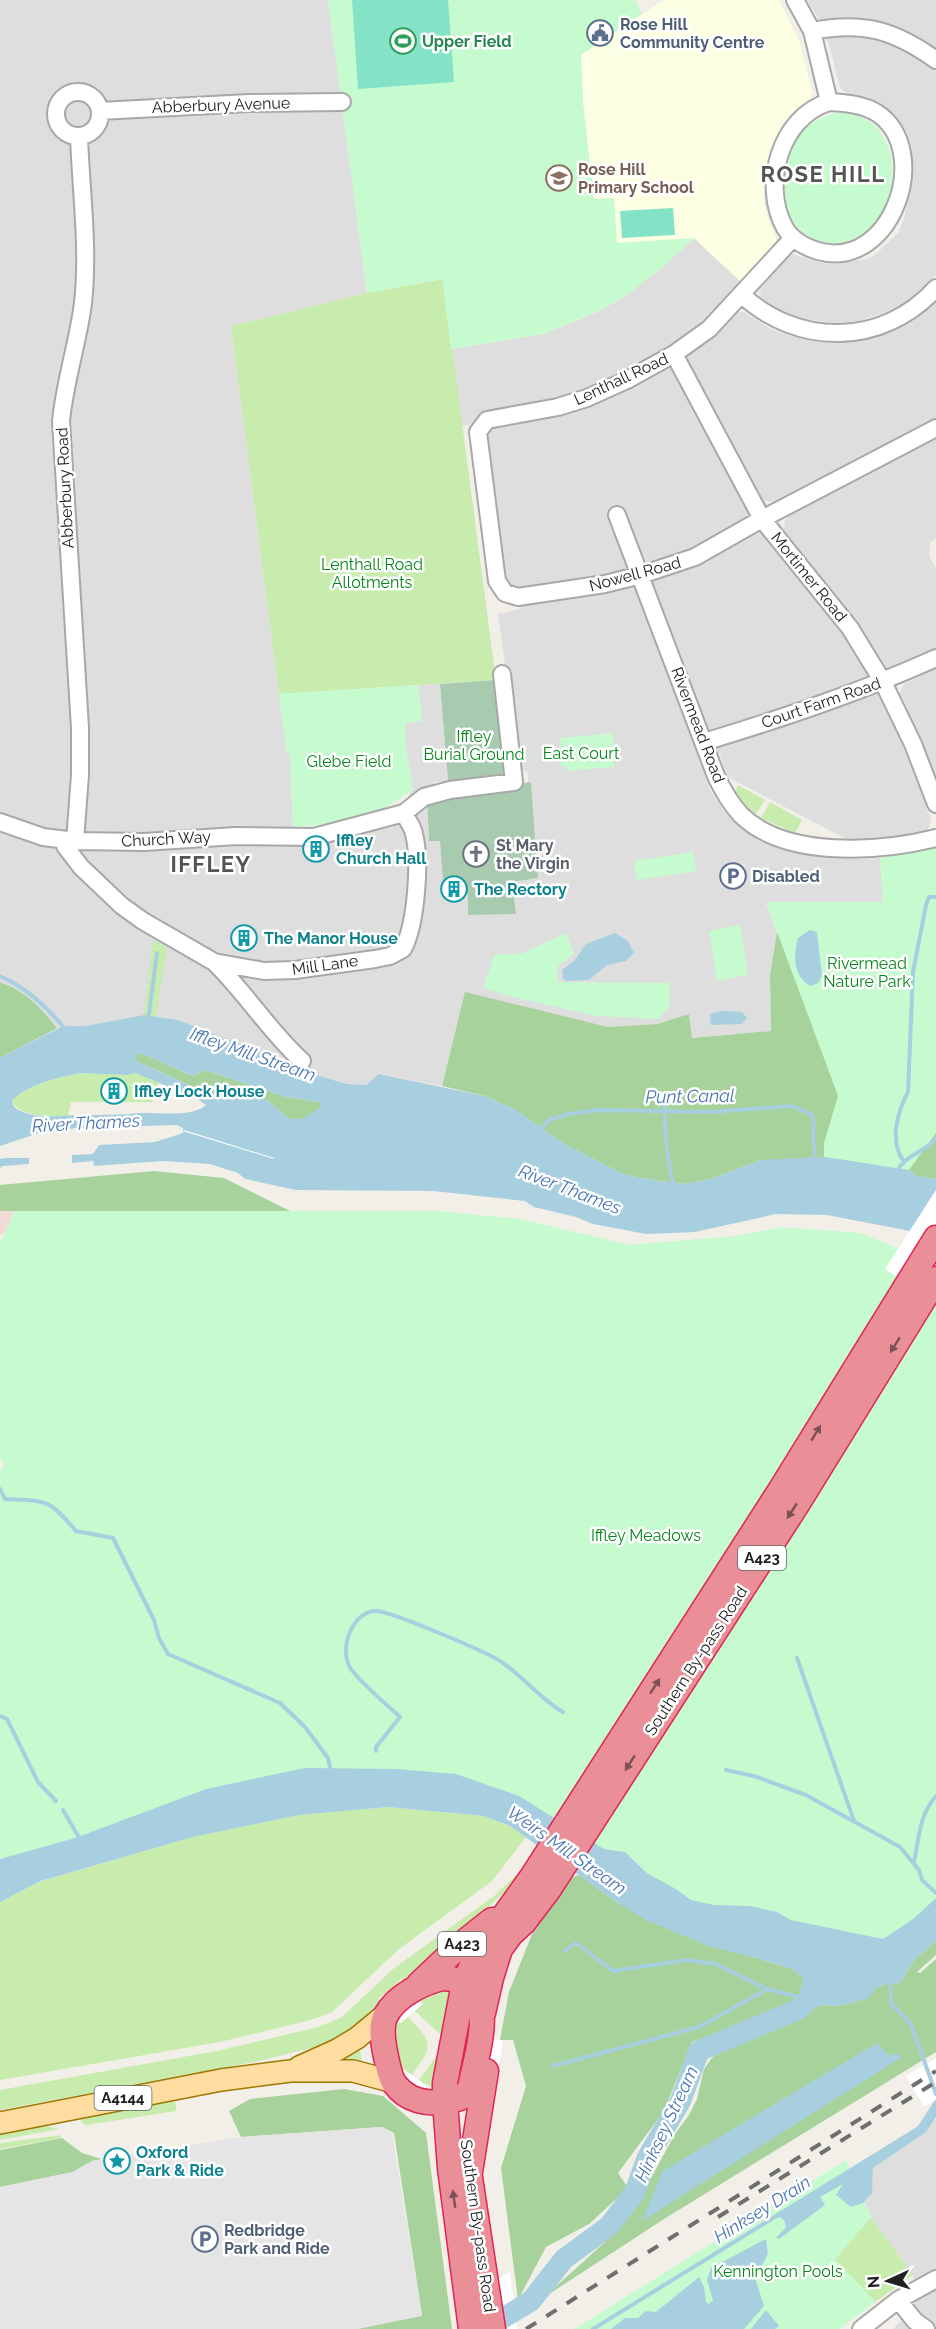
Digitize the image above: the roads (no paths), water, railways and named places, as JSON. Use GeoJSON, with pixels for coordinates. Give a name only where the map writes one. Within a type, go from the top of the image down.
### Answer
{"type":"FeatureCollection","features":[{"type":"Feature","properties":{"kind":"highway","name":"Southern By-pass Road"},"geometry":{"type":"LineString","coordinates":[[493,2329],[476,2281],[460,2170],[445,2102],[447,2070],[464,1983],[478,1952],[517,1914],[541,1883],[586,1812],[798,1503],[923,1286],[936,1238]]}},
{"type":"Feature","properties":{"kind":"highway","name":"Southern By-pass Road"},"geometry":{"type":"LineString","coordinates":[[388,2012],[458,1947],[517,1914]]}},
{"type":"Feature","properties":{"kind":"highway","name":"Southern By-pass Road"},"geometry":{"type":"LineString","coordinates":[[460,2170],[464,2136],[485,2029],[490,1978],[500,1949],[511,1934],[517,1914]]}},
{"type":"Feature","properties":{"kind":"highway"},"geometry":{"type":"LineString","coordinates":[[415,1988],[442,1978],[453,1978],[464,1983],[478,1995],[485,2029]]}},
{"type":"Feature","properties":{"kind":"highway"},"geometry":{"type":"LineString","coordinates":[[388,2012],[382,2029],[384,2046],[394,2082]]}},
{"type":"Feature","properties":{"kind":"highway"},"geometry":{"type":"LineString","coordinates":[[416,2101],[438,2103],[463,2098],[477,2074]]}},
{"type":"Feature","properties":{"kind":"highway","name":"Southern By-pass Road"},"geometry":{"type":"LineString","coordinates":[[394,2082],[416,2101],[460,2170]]}},
{"type":"Feature","properties":{"kind":"highway","name":"Southern By-pass Road"},"geometry":{"type":"LineString","coordinates":[[471,2329],[476,2281]]}},
{"type":"Feature","properties":{"kind":"main road","name":"A4144"},"geometry":{"type":"LineString","coordinates":[[290,2071],[347,2044],[388,2012]]}},
{"type":"Feature","properties":{"kind":"main road","name":"A4144"},"geometry":{"type":"LineString","coordinates":[[0,2122],[182,2088],[290,2071],[353,2071],[394,2082]]}},
{"type":"Feature","properties":{"kind":"street"},"geometry":{"type":"LineString","coordinates":[[795,0],[812,31],[829,102]]}},
{"type":"Feature","properties":{"kind":"street"},"geometry":{"type":"LineString","coordinates":[[812,31],[831,27],[859,26],[898,36],[936,60]]}},
{"type":"Feature","properties":{"kind":"street"},"geometry":{"type":"LineString","coordinates":[[80,92],[93,98],[100,111],[98,126],[79,137],[65,133],[57,122],[57,107],[60,101],[73,93],[80,92]]}},
{"type":"Feature","properties":{"kind":"street","name":"Abberbury Avenue"},"geometry":{"type":"LineString","coordinates":[[100,111],[249,103],[342,102]]}},
{"type":"Feature","properties":{"kind":"street"},"geometry":{"type":"LineString","coordinates":[[829,102],[849,103],[871,110],[890,125],[896,135],[902,156],[899,196],[885,227],[879,234],[859,247],[829,253],[810,248],[793,238],[783,225],[776,207],[774,188],[787,138],[799,121],[816,106],[829,102]]}},
{"type":"Feature","properties":{"kind":"street","name":"Abberbury Road"},"geometry":{"type":"LineString","coordinates":[[70,841],[80,775],[80,728],[61,421],[64,388],[83,305],[85,272],[79,137]]}},
{"type":"Feature","properties":{"kind":"street","name":"Lenthall Road"},"geometry":{"type":"LineString","coordinates":[[518,597],[505,593],[497,582],[478,432],[487,420],[587,398],[627,380],[674,354],[709,329],[793,238]]}},
{"type":"Feature","properties":{"kind":"street"},"geometry":{"type":"LineString","coordinates":[[741,294],[773,319],[797,328],[833,333],[867,330],[890,322],[920,303],[936,288]]}},
{"type":"Feature","properties":{"kind":"street","name":"Mortimer Road"},"geometry":{"type":"LineString","coordinates":[[674,354],[762,519],[850,628],[883,682],[913,744],[936,804]]}},
{"type":"Feature","properties":{"kind":"street","name":"Nowell Road"},"geometry":{"type":"LineString","coordinates":[[518,597],[605,584],[695,557],[762,519],[936,428]]}},
{"type":"Feature","properties":{"kind":"street","name":"Rivermead Road"},"geometry":{"type":"LineString","coordinates":[[617,515],[716,776],[732,805],[750,822],[769,834],[790,842],[836,847],[887,847],[936,838]]}},
{"type":"Feature","properties":{"kind":"street","name":"Court Farm Road"},"geometry":{"type":"LineString","coordinates":[[704,742],[798,714],[883,682],[936,658]]}},
{"type":"Feature","properties":{"kind":"street"},"geometry":{"type":"LineString","coordinates":[[404,813],[424,797],[450,790],[514,782],[502,674]]}},
{"type":"Feature","properties":{"kind":"street","name":"Church Way"},"geometry":{"type":"LineString","coordinates":[[0,822],[43,837],[70,841],[144,843],[236,836],[314,837],[404,813]]}},
{"type":"Feature","properties":{"kind":"street","name":"Mill Lane"},"geometry":{"type":"LineString","coordinates":[[214,962],[264,971],[295,970],[375,959],[390,956],[404,949],[413,915],[416,877],[414,833],[404,813]]}},
{"type":"Feature","properties":{"kind":"street","name":"Mill Lane"},"geometry":{"type":"LineString","coordinates":[[70,841],[65,846],[81,867],[122,906],[152,927],[214,962],[240,988],[282,1043],[302,1061]]}},
{"type":"Feature","properties":{"kind":"street"},"geometry":{"type":"LineString","coordinates":[[861,2329],[898,2300],[936,2279]]}},
{"type":"Feature","properties":{"kind":"street"},"geometry":{"type":"LineString","coordinates":[[898,2300],[915,2321],[926,2329]]}},
{"type":"Feature","properties":{"kind":"water"},"geometry":{"type":"Polygon","coordinates":[[[810,930],[817,932],[822,976],[818,983],[811,986],[798,972],[795,959],[798,938],[810,930]]]}},
{"type":"Feature","properties":{"kind":"water"},"geometry":{"type":"Polygon","coordinates":[[[615,933],[628,941],[634,953],[626,961],[607,965],[589,980],[567,981],[563,979],[562,970],[574,961],[586,944],[615,933]]]}},
{"type":"Feature","properties":{"kind":"water"},"geometry":{"type":"Polygon","coordinates":[[[722,1011],[742,1012],[747,1018],[742,1024],[711,1025],[710,1014],[722,1011]]]}},
{"type":"Feature","properties":{"kind":"water"},"geometry":{"type":"Polygon","coordinates":[[[144,1015],[178,1020],[250,1048],[281,1065],[347,1084],[366,1085],[379,1074],[485,1096],[514,1109],[566,1145],[621,1173],[639,1178],[684,1184],[711,1179],[761,1160],[824,1157],[909,1170],[916,1176],[936,1179],[936,1236],[827,1215],[776,1214],[695,1232],[646,1234],[593,1224],[576,1217],[534,1207],[525,1201],[433,1191],[296,1190],[245,1179],[238,1173],[210,1164],[163,1161],[94,1166],[93,1161],[72,1163],[72,1155],[93,1154],[99,1145],[155,1142],[183,1133],[183,1128],[177,1125],[76,1128],[36,1134],[0,1146],[0,1058],[63,1026],[85,1026],[144,1015]],[[136,1054],[136,1061],[211,1095],[218,1083],[240,1087],[268,1101],[289,1119],[302,1119],[320,1108],[320,1102],[286,1097],[205,1070],[193,1076],[143,1054],[136,1054]],[[79,1073],[34,1086],[18,1095],[12,1101],[13,1105],[32,1115],[49,1116],[174,1114],[192,1112],[206,1105],[196,1098],[135,1073],[126,1075],[79,1073]]]}},
{"type":"Feature","properties":{"kind":"water"},"geometry":{"type":"Polygon","coordinates":[[[29,1158],[29,1164],[0,1168],[0,1159],[29,1158]]]}},
{"type":"Feature","properties":{"kind":"water","name":"Weirs Mill Stream"},"geometry":{"type":"Polygon","coordinates":[[[305,1768],[396,1769],[456,1774],[519,1796],[604,1849],[625,1852],[647,1873],[691,1900],[714,1905],[750,1906],[777,1912],[791,1920],[883,1939],[913,1919],[936,1898],[936,1941],[914,1960],[900,1983],[885,1984],[876,1988],[869,1998],[839,2006],[823,2005],[798,2013],[803,1978],[792,1969],[711,1947],[648,1921],[618,1903],[510,1826],[484,1816],[388,1807],[299,1815],[193,1837],[41,1881],[0,1902],[0,1859],[75,1838],[206,1789],[305,1768]]]}},
{"type":"Feature","properties":{"kind":"water"},"geometry":{"type":"Polygon","coordinates":[[[877,2043],[890,2056],[896,2053],[902,2057],[642,2221],[663,2171],[877,2043]]]}},
{"type":"Feature","properties":{"kind":"water"},"geometry":{"type":"Polygon","coordinates":[[[936,2102],[936,2117],[926,2132],[873,2168],[872,2193],[863,2203],[851,2207],[836,2195],[843,2184],[820,2197],[825,2205],[779,2239],[776,2238],[786,2227],[784,2220],[778,2216],[918,2128],[936,2102]]]}},
{"type":"Feature","properties":{"kind":"water"},"geometry":{"type":"Polygon","coordinates":[[[766,2239],[768,2254],[755,2278],[764,2306],[744,2329],[611,2329],[625,2318],[638,2318],[646,2311],[656,2312],[699,2277],[704,2287],[706,2302],[709,2304],[713,2300],[707,2280],[711,2268],[766,2239]]]}},
{"type":"Feature","properties":{"kind":"water"},"geometry":{"type":"Polygon","coordinates":[[[766,2310],[779,2326],[775,2329],[751,2329],[766,2310]]]}},
{"type":"Feature","properties":{"kind":"waterway"},"geometry":{"type":"LineString","coordinates":[[903,1160],[896,1144],[896,1126],[908,1092],[913,972],[926,905],[929,897],[936,897]]}},
{"type":"Feature","properties":{"kind":"waterway"},"geometry":{"type":"LineString","coordinates":[[148,1021],[157,953]]}},
{"type":"Feature","properties":{"kind":"waterway"},"geometry":{"type":"LineString","coordinates":[[0,976],[19,986],[36,999],[66,1030]]}},
{"type":"Feature","properties":{"kind":"waterway"},"geometry":{"type":"LineString","coordinates":[[665,1100],[666,1144],[674,1187]]}},
{"type":"Feature","properties":{"kind":"waterway","name":"Punt Canal"},"geometry":{"type":"LineString","coordinates":[[541,1131],[548,1120],[569,1114],[599,1110],[710,1112],[793,1106],[812,1115],[816,1162]]}},
{"type":"Feature","properties":{"kind":"waterway"},"geometry":{"type":"LineString","coordinates":[[897,1171],[905,1161],[927,1147],[936,1138]]}},
{"type":"Feature","properties":{"kind":"waterway"},"geometry":{"type":"LineString","coordinates":[[0,1489],[5,1499],[46,1503],[59,1512],[76,1531],[113,1538],[154,1620],[159,1638],[168,1654],[280,1703],[305,1727],[328,1758],[331,1772]]}},
{"type":"Feature","properties":{"kind":"waterway"},"geometry":{"type":"LineString","coordinates":[[376,1751],[376,1747],[400,1717],[355,1674],[348,1662],[346,1653],[348,1637],[358,1619],[366,1613],[376,1611],[385,1613],[461,1642],[494,1658],[511,1669],[563,1712]]}},
{"type":"Feature","properties":{"kind":"waterway"},"geometry":{"type":"LineString","coordinates":[[797,1658],[854,1821]]}},
{"type":"Feature","properties":{"kind":"waterway"},"geometry":{"type":"LineString","coordinates":[[0,1716],[7,1719],[38,1782],[56,1801]]}},
{"type":"Feature","properties":{"kind":"waterway"},"geometry":{"type":"LineString","coordinates":[[726,1770],[754,1776],[806,1795],[900,1847],[919,1870],[922,1880],[936,1893]]}},
{"type":"Feature","properties":{"kind":"waterway"},"geometry":{"type":"LineString","coordinates":[[914,1862],[923,1819],[936,1796]]}},
{"type":"Feature","properties":{"kind":"waterway"},"geometry":{"type":"LineString","coordinates":[[63,1810],[81,1841]]}},
{"type":"Feature","properties":{"kind":"waterway"},"geometry":{"type":"LineString","coordinates":[[565,1951],[576,1943],[613,1971],[686,1960],[716,1964],[767,1989]]}},
{"type":"Feature","properties":{"kind":"waterway","name":"Hinksey Drain"},"geometry":{"type":"LineString","coordinates":[[890,1979],[891,2003],[911,2024],[936,2094]]}},
{"type":"Feature","properties":{"kind":"waterway"},"geometry":{"type":"LineString","coordinates":[[553,2066],[699,2027],[767,1989],[803,1998]]}},
{"type":"Feature","properties":{"kind":"waterway","name":"Hinksey Stream"},"geometry":{"type":"LineString","coordinates":[[485,2329],[531,2301],[564,2259],[609,2226],[635,2192],[647,2158],[680,2102],[699,2051],[799,2009],[819,1989]]}},
{"type":"Feature","properties":{"kind":"waterway","name":"Hinksey Drain"},"geometry":{"type":"LineString","coordinates":[[593,2329],[919,2128],[936,2102]]}},
{"type":"Feature","properties":{"kind":"railway"},"geometry":{"type":"LineString","coordinates":[[526,2329],[936,2071]]}},
{"type":"Feature","properties":{"kind":"railway"},"geometry":{"type":"LineString","coordinates":[[718,2217],[936,2082]]}},
{"type":"Feature","properties":{"kind":"place","name":"Rose Hill Community Centre"},"geometry":{"type":"Point","coordinates":[600,33]}},
{"type":"Feature","properties":{"kind":"place","name":"Upper Field"},"geometry":{"type":"Point","coordinates":[403,41]}},
{"type":"Feature","properties":{"kind":"place","name":"Rose Hill Primary School"},"geometry":{"type":"Point","coordinates":[559,178]}},
{"type":"Feature","properties":{"kind":"place","name":"Iffley Church Hall"},"geometry":{"type":"Point","coordinates":[316,849]}},
{"type":"Feature","properties":{"kind":"place","name":"St Mary the Virgin"},"geometry":{"type":"Point","coordinates":[476,854]}},
{"type":"Feature","properties":{"kind":"place","name":"Disabled"},"geometry":{"type":"Point","coordinates":[733,876]}},
{"type":"Feature","properties":{"kind":"place","name":"The Rectory"},"geometry":{"type":"Point","coordinates":[454,889]}},
{"type":"Feature","properties":{"kind":"place","name":"The Manor House"},"geometry":{"type":"Point","coordinates":[244,938]}},
{"type":"Feature","properties":{"kind":"place","name":"Iffley Lock House"},"geometry":{"type":"Point","coordinates":[114,1091]}},
{"type":"Feature","properties":{"kind":"place","name":"Oxford Park & Ride"},"geometry":{"type":"Point","coordinates":[117,2161]}},
{"type":"Feature","properties":{"kind":"place","name":"Redbridge Park and Ride"},"geometry":{"type":"Point","coordinates":[205,2239]}},
{"type":"Feature","properties":{"kind":"district","name":"ROSE HILL"},"geometry":{"type":"Point","coordinates":[823,174]}},
{"type":"Feature","properties":{"kind":"district","name":"IFFLEY"},"geometry":{"type":"Point","coordinates":[211,864]}},
{"type":"Feature","properties":{"kind":"park label","name":"Lenthall Road Allotments"},"geometry":{"type":"Point","coordinates":[372,573]}},
{"type":"Feature","properties":{"kind":"park label","name":"Iffley Burial Ground"},"geometry":{"type":"Point","coordinates":[474,745]}},
{"type":"Feature","properties":{"kind":"park label","name":"East Court"},"geometry":{"type":"Point","coordinates":[581,753]}},
{"type":"Feature","properties":{"kind":"park label","name":"Glebe Field"},"geometry":{"type":"Point","coordinates":[349,761]}},
{"type":"Feature","properties":{"kind":"park label","name":"Rivermead Nature Park"},"geometry":{"type":"Point","coordinates":[867,972]}},
{"type":"Feature","properties":{"kind":"park label","name":"Iffley Meadows"},"geometry":{"type":"Point","coordinates":[646,1535]}},
{"type":"Feature","properties":{"kind":"park label","name":"Kennington Pools"},"geometry":{"type":"Point","coordinates":[778,2271]}},
{"type":"Feature","properties":{"kind":"water label","name":"Iffley Mill Stream"},"geometry":{"type":"Point","coordinates":[253,1054]}},
{"type":"Feature","properties":{"kind":"water label","name":"River Thames"},"geometry":{"type":"Point","coordinates":[86,1123]}},
{"type":"Feature","properties":{"kind":"water label","name":"River Thames"},"geometry":{"type":"Point","coordinates":[570,1189]}}]}
